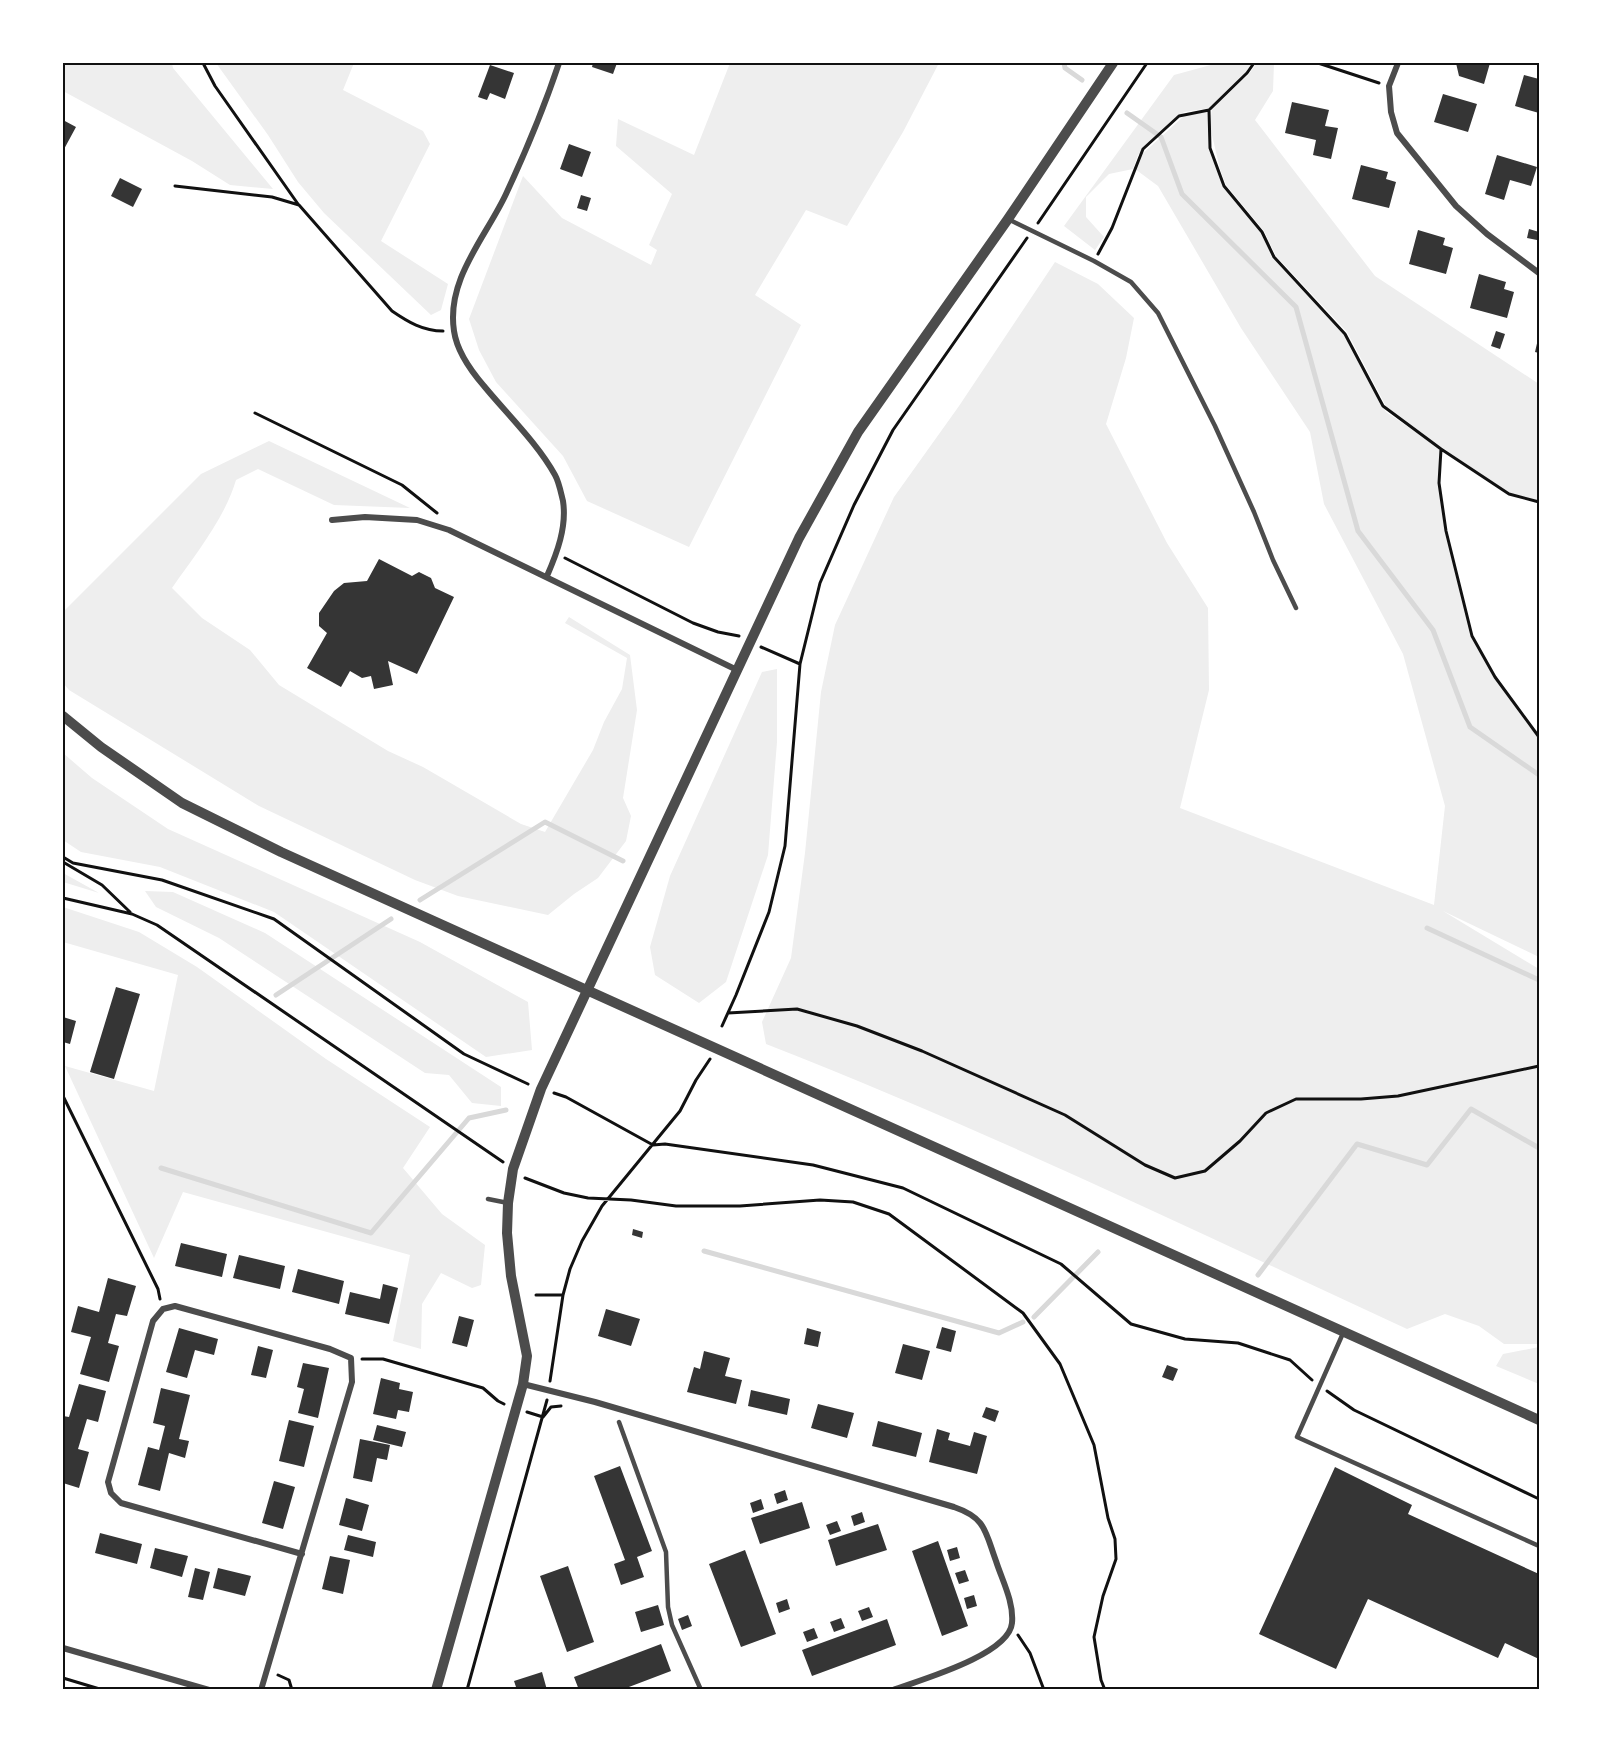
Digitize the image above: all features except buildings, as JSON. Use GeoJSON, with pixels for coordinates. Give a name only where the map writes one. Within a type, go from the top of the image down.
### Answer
{"type":"FeatureCollection","features":[{"type":"Feature","properties":{"kind":"street"},"geometry":{"type":"LineString","coordinates":[[547,576],[556,554],[563,521],[563,503],[556,477],[469,367],[454,332],[454,307],[462,274],[506,195],[546,102],[559,63]]}},
{"type":"Feature","properties":{"kind":"street"},"geometry":{"type":"LineString","coordinates":[[436,1690],[523,1384],[527,1356],[511,1276],[507,1233],[508,1203],[513,1169],[541,1089],[799,538],[858,432],[1008,219],[1113,63]]}},
{"type":"Feature","properties":{"kind":"street"},"geometry":{"type":"LineString","coordinates":[[1398,63],[1389,86],[1391,112],[1397,133],[1463,213],[1486,234],[1539,273]]}},
{"type":"Feature","properties":{"kind":"street"},"geometry":{"type":"LineString","coordinates":[[332,520],[365,517],[417,520],[449,530],[737,670]]}},
{"type":"Feature","properties":{"kind":"street"},"geometry":{"type":"LineString","coordinates":[[63,716],[101,747],[182,803],[281,852],[1539,1420]]}},
{"type":"Feature","properties":{"kind":"street"},"geometry":{"type":"LineString","coordinates":[[261,1690],[302,1554],[352,1382],[351,1358],[330,1349],[176,1306],[163,1309],[153,1321],[108,1482],[111,1493],[121,1503],[302,1554]]}},
{"type":"Feature","properties":{"kind":"street"},"geometry":{"type":"LineString","coordinates":[[523,1384],[607,1405],[966,1512],[977,1518],[985,1530],[1011,1606],[1012,1625],[1001,1643],[982,1656],[893,1690]]}},
{"type":"Feature","properties":{"kind":"street"},"geometry":{"type":"LineString","coordinates":[[63,1648],[209,1690]]}},
{"type":"Feature","properties":{"kind":"lane"},"geometry":{"type":"LineString","coordinates":[[1008,219],[1094,261],[1131,282],[1158,314],[1215,426],[1296,608]]}},
{"type":"Feature","properties":{"kind":"lane"},"geometry":{"type":"LineString","coordinates":[[488,1199],[508,1203]]}},
{"type":"Feature","properties":{"kind":"lane"},"geometry":{"type":"LineString","coordinates":[[1344,1331],[1297,1437],[1539,1546]]}},
{"type":"Feature","properties":{"kind":"lane"},"geometry":{"type":"LineString","coordinates":[[619,1422],[666,1552],[668,1607],[672,1625],[701,1690]]}},
{"type":"Feature","properties":{"kind":"path"},"geometry":{"type":"LineString","coordinates":[[203,63],[215,86],[299,205],[392,310],[408,322],[432,331],[454,332]]}},
{"type":"Feature","properties":{"kind":"path"},"geometry":{"type":"LineString","coordinates":[[722,1026],[769,912],[784,846],[800,664],[820,583],[854,505],[893,430],[1147,63]]}},
{"type":"Feature","properties":{"kind":"path"},"geometry":{"type":"LineString","coordinates":[[1094,261],[1112,228],[1143,149],[1179,116],[1209,110],[1254,63]]}},
{"type":"Feature","properties":{"kind":"path"},"geometry":{"type":"LineString","coordinates":[[1318,63],[1389,86]]}},
{"type":"Feature","properties":{"kind":"path"},"geometry":{"type":"LineString","coordinates":[[1209,110],[1210,148],[1224,186],[1262,232],[1274,257],[1345,334],[1383,406],[1509,494],[1539,502]]}},
{"type":"Feature","properties":{"kind":"path"},"geometry":{"type":"LineString","coordinates":[[175,186],[272,197],[299,205]]}},
{"type":"Feature","properties":{"kind":"path"},"geometry":{"type":"LineString","coordinates":[[255,413],[402,485],[433,508],[449,530]]}},
{"type":"Feature","properties":{"kind":"path"},"geometry":{"type":"LineString","coordinates":[[1441,448],[1439,483],[1446,531],[1472,636],[1495,677],[1539,738]]}},
{"type":"Feature","properties":{"kind":"path"},"geometry":{"type":"LineString","coordinates":[[556,554],[693,622],[718,632],[735,634],[800,664]]}},
{"type":"Feature","properties":{"kind":"path"},"geometry":{"type":"LineString","coordinates":[[63,859],[102,885],[132,914]]}},
{"type":"Feature","properties":{"kind":"path"},"geometry":{"type":"LineString","coordinates":[[63,859],[73,863],[162,880],[274,919],[464,1054],[523,1083],[567,1097],[653,1145],[665,1144],[813,1165],[903,1188],[1061,1264],[1131,1324],[1185,1339],[1238,1343],[1290,1360],[1319,1386],[1354,1410],[1539,1499]]}},
{"type":"Feature","properties":{"kind":"path"},"geometry":{"type":"LineString","coordinates":[[63,898],[132,914],[157,925],[185,942],[527,1180],[564,1193],[588,1198],[676,1206],[740,1206],[820,1200],[853,1202],[889,1214],[1023,1313],[1060,1364],[1094,1445],[1108,1518],[1115,1539],[1116,1559],[1103,1596],[1095,1637],[1101,1680],[1105,1690]]}},
{"type":"Feature","properties":{"kind":"path"},"geometry":{"type":"LineString","coordinates":[[728,1013],[797,1009],[857,1026],[922,1051],[1065,1115],[1145,1165],[1175,1178],[1205,1171],[1240,1141],[1266,1113],[1296,1099],[1361,1099],[1398,1096],[1539,1066]]}},
{"type":"Feature","properties":{"kind":"path"},"geometry":{"type":"LineString","coordinates":[[467,1690],[543,1417],[563,1295],[570,1269],[582,1241],[608,1199],[680,1111],[710,1059]]}},
{"type":"Feature","properties":{"kind":"path"},"geometry":{"type":"LineString","coordinates":[[63,1096],[158,1289],[163,1309]]}},
{"type":"Feature","properties":{"kind":"path"},"geometry":{"type":"LineString","coordinates":[[536,1295],[563,1295]]}},
{"type":"Feature","properties":{"kind":"path"},"geometry":{"type":"LineString","coordinates":[[351,1358],[383,1359],[483,1388],[498,1401],[543,1417]]}},
{"type":"Feature","properties":{"kind":"path"},"geometry":{"type":"LineString","coordinates":[[543,1417],[551,1407],[570,1408]]}},
{"type":"Feature","properties":{"kind":"path"},"geometry":{"type":"LineString","coordinates":[[1012,1625],[1030,1653],[1044,1690]]}},
{"type":"Feature","properties":{"kind":"path"},"geometry":{"type":"LineString","coordinates":[[267,1670],[289,1680],[292,1690]]}},
{"type":"Feature","properties":{"kind":"path"},"geometry":{"type":"LineString","coordinates":[[63,1678],[103,1690]]}},
{"type":"Feature","properties":{"kind":"shaded area"},"geometry":{"type":"Polygon","coordinates":[[[63,63],[172,63],[173,68],[273,189],[230,185],[192,161],[63,91],[63,63]]]}},
{"type":"Feature","properties":{"kind":"shaded area"},"geometry":{"type":"Polygon","coordinates":[[[216,63],[354,63],[343,90],[423,131],[430,144],[381,241],[448,284],[441,310],[431,315],[324,213],[298,182],[268,135],[216,63]]]}},
{"type":"Feature","properties":{"kind":"shaded area"},"geometry":{"type":"Polygon","coordinates":[[[730,63],[939,63],[903,132],[847,226],[806,210],[755,295],[801,325],[689,547],[587,501],[563,456],[496,382],[479,350],[469,319],[523,176],[562,218],[651,265],[657,250],[649,245],[672,194],[616,146],[618,119],[694,155],[730,63]]]}},
{"type":"Feature","properties":{"kind":"shaded area"},"geometry":{"type":"Polygon","coordinates":[[[1218,63],[1254,63],[1247,73],[1210,108],[1184,112],[1138,155],[1133,169],[1109,174],[1086,197],[1086,217],[1104,237],[1095,250],[1064,226],[1174,75],[1218,63]]]}},
{"type":"Feature","properties":{"kind":"shaded area"},"geometry":{"type":"Polygon","coordinates":[[[1257,63],[1274,63],[1273,91],[1255,120],[1375,276],[1539,384],[1539,502],[1509,494],[1388,410],[1347,332],[1276,256],[1264,231],[1226,185],[1211,131],[1210,148],[1224,186],[1262,232],[1274,257],[1345,334],[1386,412],[1441,449],[1439,483],[1446,531],[1472,636],[1495,677],[1539,737],[1539,957],[1443,911],[1539,969],[1539,1344],[1504,1344],[1479,1326],[1445,1314],[1407,1329],[1009,1146],[766,1044],[762,1022],[791,958],[805,853],[821,692],[835,625],[894,497],[959,406],[1055,262],[1098,284],[1134,318],[1126,358],[1106,424],[1167,543],[1208,608],[1209,690],[1180,808],[1434,905],[1445,806],[1403,654],[1324,504],[1310,432],[1241,328],[1158,186],[1135,169],[1140,156],[1185,115],[1209,110],[1210,124],[1212,109],[1248,75],[1257,63]]]}},
{"type":"Feature","properties":{"kind":"shaded area"},"geometry":{"type":"Polygon","coordinates":[[[269,441],[410,508],[334,505],[258,469],[236,480],[217,522],[172,588],[202,618],[250,650],[279,685],[388,751],[423,767],[521,824],[545,832],[593,750],[604,722],[622,689],[627,658],[565,623],[569,617],[630,655],[637,710],[623,798],[631,816],[626,841],[598,878],[548,915],[458,896],[415,880],[259,806],[69,690],[63,683],[63,612],[201,474],[269,441]]]}},
{"type":"Feature","properties":{"kind":"shaded area"},"geometry":{"type":"Polygon","coordinates":[[[777,669],[777,742],[768,855],[726,982],[699,1003],[655,975],[650,947],[670,876],[762,672],[777,669]]]}},
{"type":"Feature","properties":{"kind":"shaded area"},"geometry":{"type":"Polygon","coordinates":[[[63,753],[92,778],[168,829],[420,942],[528,1002],[532,1050],[486,1057],[274,912],[160,867],[81,852],[63,840],[63,753]]]}},
{"type":"Feature","properties":{"kind":"shaded area"},"geometry":{"type":"Polygon","coordinates":[[[63,873],[99,893],[63,882],[63,873]]]}},
{"type":"Feature","properties":{"kind":"shaded area"},"geometry":{"type":"Polygon","coordinates":[[[145,891],[173,892],[265,933],[501,1087],[501,1106],[472,1103],[449,1075],[425,1073],[219,938],[156,907],[145,891]]]}},
{"type":"Feature","properties":{"kind":"shaded area"},"geometry":{"type":"Polygon","coordinates":[[[63,907],[139,932],[197,967],[326,1059],[430,1127],[403,1168],[442,1214],[485,1245],[481,1285],[472,1288],[441,1273],[422,1304],[421,1349],[393,1341],[410,1255],[183,1192],[154,1258],[65,1066],[154,1091],[178,975],[63,942],[63,907]]]}},
{"type":"Feature","properties":{"kind":"shaded area"},"geometry":{"type":"Polygon","coordinates":[[[1539,1347],[1539,1384],[1496,1366],[1503,1354],[1539,1347]]]}},
{"type":"Feature","properties":{"kind":"waterway"},"geometry":{"type":"LineString","coordinates":[[1064,63],[1065,68],[1082,80]]}},
{"type":"Feature","properties":{"kind":"waterway"},"geometry":{"type":"LineString","coordinates":[[1127,113],[1161,137],[1182,194],[1296,307],[1358,531],[1433,630],[1470,727],[1539,775]]}},
{"type":"Feature","properties":{"kind":"waterway"},"geometry":{"type":"LineString","coordinates":[[420,900],[545,822],[623,861]]}},
{"type":"Feature","properties":{"kind":"waterway"},"geometry":{"type":"LineString","coordinates":[[276,995],[391,919]]}},
{"type":"Feature","properties":{"kind":"waterway"},"geometry":{"type":"LineString","coordinates":[[1427,928],[1539,980]]}},
{"type":"Feature","properties":{"kind":"waterway"},"geometry":{"type":"LineString","coordinates":[[1258,1275],[1357,1144],[1427,1165],[1471,1109],[1539,1148]]}},
{"type":"Feature","properties":{"kind":"waterway"},"geometry":{"type":"LineString","coordinates":[[161,1168],[371,1233],[469,1118],[506,1110]]}},
{"type":"Feature","properties":{"kind":"waterway"},"geometry":{"type":"LineString","coordinates":[[704,1251],[999,1333],[1023,1322]]}},
{"type":"Feature","properties":{"kind":"waterway"},"geometry":{"type":"LineString","coordinates":[[1034,1317],[1098,1252]]}}]}
